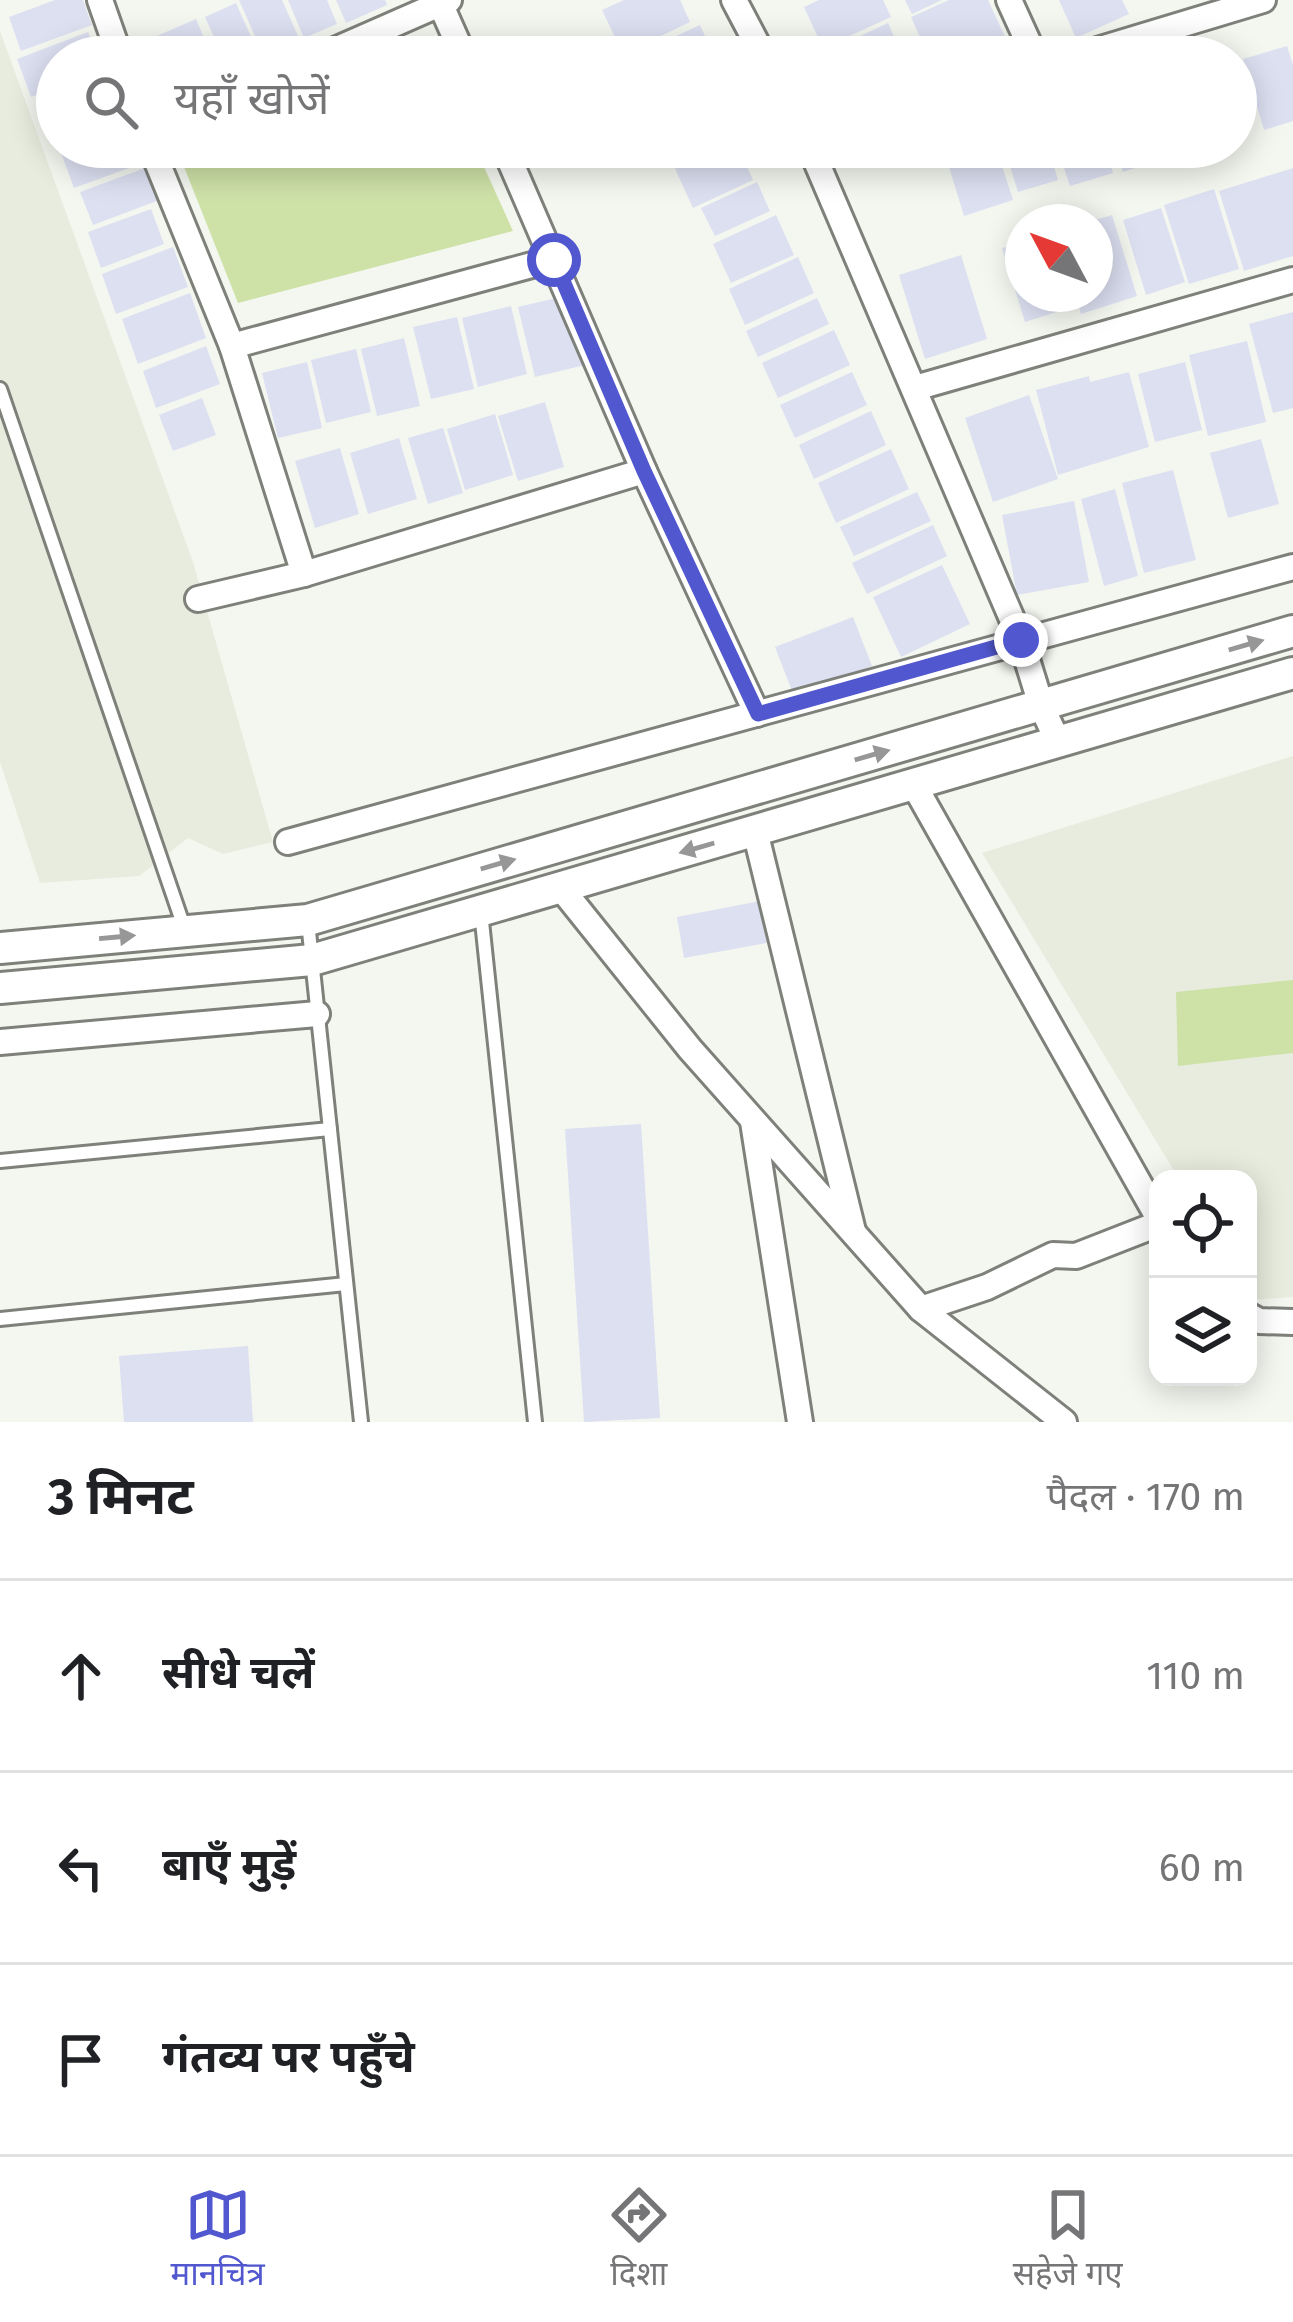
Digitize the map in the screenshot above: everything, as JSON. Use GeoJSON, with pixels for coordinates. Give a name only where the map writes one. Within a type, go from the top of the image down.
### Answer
{"type":"FeatureCollection","features":[{"type":"Feature","properties":{"kind":"street"},"geometry":{"type":"LineString","coordinates":[[100,0],[113,36]]}},
{"type":"Feature","properties":{"kind":"street"},"geometry":{"type":"LineString","coordinates":[[734,0],[753,36]]}},
{"type":"Feature","properties":{"kind":"street"},"geometry":{"type":"LineString","coordinates":[[1010,0],[1026,36]]}},
{"type":"Feature","properties":{"kind":"street"},"geometry":{"type":"LineString","coordinates":[[367,36],[444,2],[456,36]]}},
{"type":"Feature","properties":{"kind":"street"},"geometry":{"type":"LineString","coordinates":[[1140,36],[1245,3]]}},
{"type":"Feature","properties":{"kind":"street"},"geometry":{"type":"LineString","coordinates":[[160,168],[232,346],[304,574]]}},
{"type":"Feature","properties":{"kind":"street"},"geometry":{"type":"LineString","coordinates":[[513,168],[644,471],[758,714]]}},
{"type":"Feature","properties":{"kind":"street"},"geometry":{"type":"LineString","coordinates":[[819,168],[1021,640],[1058,742]]}},
{"type":"Feature","properties":{"kind":"street"},"geometry":{"type":"LineString","coordinates":[[232,346],[554,260]]}},
{"type":"Feature","properties":{"kind":"street"},"geometry":{"type":"LineString","coordinates":[[915,388],[1293,280]]}},
{"type":"Feature","properties":{"kind":"street"},"geometry":{"type":"LineString","coordinates":[[198,599],[304,574],[644,471]]}},
{"type":"Feature","properties":{"kind":"street"},"geometry":{"type":"LineString","coordinates":[[288,842],[1293,567]]}},
{"type":"Feature","properties":{"kind":"street"},"geometry":{"type":"LineString","coordinates":[[0,948],[308,920],[1293,631]]}},
{"type":"Feature","properties":{"kind":"street"},"geometry":{"type":"LineString","coordinates":[[0,988],[312,960],[1293,674]]}},
{"type":"Feature","properties":{"kind":"street"},"geometry":{"type":"LineString","coordinates":[[914,784],[1149,1205]]}},
{"type":"Feature","properties":{"kind":"street"},"geometry":{"type":"LineString","coordinates":[[755,831],[854,1234]]}},
{"type":"Feature","properties":{"kind":"street"},"geometry":{"type":"LineString","coordinates":[[560,888],[690,1048],[920,1309],[1064,1422]]}},
{"type":"Feature","properties":{"kind":"street"},"geometry":{"type":"LineString","coordinates":[[0,1042],[317,1014]]}},
{"type":"Feature","properties":{"kind":"street"},"geometry":{"type":"LineString","coordinates":[[753,1120],[800,1422]]}},
{"type":"Feature","properties":{"kind":"street"},"geometry":{"type":"LineString","coordinates":[[920,1309],[987,1287],[1054,1255],[1076,1256],[1149,1225]]}},
{"type":"Feature","properties":{"kind":"street"},"geometry":{"type":"LineString","coordinates":[[1257,1320],[1293,1322]]}},
{"type":"Feature","properties":{"kind":"lane"},"geometry":{"type":"LineString","coordinates":[[0,389],[186,931]]}},
{"type":"Feature","properties":{"kind":"lane"},"geometry":{"type":"LineString","coordinates":[[481,911],[535,1422]]}},
{"type":"Feature","properties":{"kind":"lane"},"geometry":{"type":"LineString","coordinates":[[308,920],[362,1422]]}},
{"type":"Feature","properties":{"kind":"lane"},"geometry":{"type":"LineString","coordinates":[[0,1161],[330,1129]]}},
{"type":"Feature","properties":{"kind":"lane"},"geometry":{"type":"LineString","coordinates":[[0,1318],[346,1284]]}},
{"type":"Feature","properties":{"kind":"shaded area"},"geometry":{"type":"Polygon","coordinates":[[[0,31],[36,130],[36,168],[50,168],[193,562],[273,842],[223,854],[188,838],[139,876],[40,883],[0,762],[0,31]]]}},
{"type":"Feature","properties":{"kind":"shaded area"},"geometry":{"type":"Polygon","coordinates":[[[1293,756],[1293,1297],[1257,1300],[1257,1170],[1174,1170],[982,853],[1293,756]]]}},
{"type":"Feature","properties":{"kind":"green space"},"geometry":{"type":"Polygon","coordinates":[[[185,168],[484,168],[513,231],[238,303],[185,168]]]}},
{"type":"Feature","properties":{"kind":"green space"},"geometry":{"type":"Polygon","coordinates":[[[1293,980],[1293,1053],[1178,1066],[1176,992],[1293,980]]]}},
{"type":"Feature","properties":{"kind":"building"},"geometry":{"type":"Polygon","coordinates":[[[55,0],[83,0],[92,25],[62,36],[36,36],[36,46],[21,51],[9,17],[55,0]]]}},
{"type":"Feature","properties":{"kind":"building"},"geometry":{"type":"Polygon","coordinates":[[[239,0],[282,0],[298,36],[255,36],[239,0]]]}},
{"type":"Feature","properties":{"kind":"building"},"geometry":{"type":"Polygon","coordinates":[[[288,0],[327,0],[337,24],[303,36],[288,0]]]}},
{"type":"Feature","properties":{"kind":"building"},"geometry":{"type":"Polygon","coordinates":[[[336,0],[385,0],[387,5],[346,23],[336,0]]]}},
{"type":"Feature","properties":{"kind":"building"},"geometry":{"type":"Polygon","coordinates":[[[624,0],[680,0],[690,22],[661,36],[614,36],[602,10],[624,0]]]}},
{"type":"Feature","properties":{"kind":"building"},"geometry":{"type":"Polygon","coordinates":[[[819,0],[883,0],[891,17],[849,36],[817,36],[804,7],[819,0]]]}},
{"type":"Feature","properties":{"kind":"building"},"geometry":{"type":"Polygon","coordinates":[[[905,0],[942,0],[912,14],[905,0]]]}},
{"type":"Feature","properties":{"kind":"building"},"geometry":{"type":"Polygon","coordinates":[[[949,0],[988,0],[1005,36],[920,36],[911,17],[949,0]]]}},
{"type":"Feature","properties":{"kind":"building"},"geometry":{"type":"Polygon","coordinates":[[[1059,0],[1122,0],[1129,14],[1075,36],[1059,0]]]}},
{"type":"Feature","properties":{"kind":"building"},"geometry":{"type":"Polygon","coordinates":[[[236,3],[251,36],[214,36],[205,17],[236,3]]]}},
{"type":"Feature","properties":{"kind":"building"},"geometry":{"type":"Polygon","coordinates":[[[196,19],[203,36],[157,36],[196,19]]]}},
{"type":"Feature","properties":{"kind":"building"},"geometry":{"type":"Polygon","coordinates":[[[888,23],[894,36],[860,36],[888,23]]]}},
{"type":"Feature","properties":{"kind":"building"},"geometry":{"type":"Polygon","coordinates":[[[700,25],[705,36],[676,36],[700,25]]]}},
{"type":"Feature","properties":{"kind":"building"},"geometry":{"type":"Polygon","coordinates":[[[1287,46],[1293,65],[1293,121],[1264,130],[1257,106],[1257,55],[1287,46]]]}},
{"type":"Feature","properties":{"kind":"building"},"geometry":{"type":"Polygon","coordinates":[[[36,52],[36,95],[31,97],[17,59],[36,52]]]}},
{"type":"Feature","properties":{"kind":"building"},"geometry":{"type":"Polygon","coordinates":[[[67,168],[129,168],[74,188],[67,168]]]}},
{"type":"Feature","properties":{"kind":"building"},"geometry":{"type":"Polygon","coordinates":[[[145,168],[157,201],[93,225],[80,192],[145,168]]]}},
{"type":"Feature","properties":{"kind":"building"},"geometry":{"type":"Polygon","coordinates":[[[675,168],[748,168],[753,180],[693,208],[675,168]]]}},
{"type":"Feature","properties":{"kind":"building"},"geometry":{"type":"Polygon","coordinates":[[[949,168],[1003,168],[1013,200],[964,216],[949,168]]]}},
{"type":"Feature","properties":{"kind":"building"},"geometry":{"type":"Polygon","coordinates":[[[1011,168],[1054,168],[1058,180],[1018,192],[1011,168]]]}},
{"type":"Feature","properties":{"kind":"building"},"geometry":{"type":"Polygon","coordinates":[[[1064,168],[1112,168],[1113,173],[1070,186],[1064,168]]]}},
{"type":"Feature","properties":{"kind":"building"},"geometry":{"type":"Polygon","coordinates":[[[1293,168],[1293,256],[1244,271],[1219,191],[1293,168]]]}},
{"type":"Feature","properties":{"kind":"building"},"geometry":{"type":"Polygon","coordinates":[[[757,182],[770,211],[715,236],[701,208],[757,182]]]}},
{"type":"Feature","properties":{"kind":"building"},"geometry":{"type":"Polygon","coordinates":[[[1214,189],[1239,269],[1189,284],[1164,205],[1214,189]]]}},
{"type":"Feature","properties":{"kind":"building"},"geometry":{"type":"Polygon","coordinates":[[[1161,208],[1185,282],[1146,295],[1123,220],[1161,208]]]}},
{"type":"Feature","properties":{"kind":"building"},"geometry":{"type":"Polygon","coordinates":[[[151,209],[164,244],[101,268],[88,232],[151,209]]]}},
{"type":"Feature","properties":{"kind":"building"},"geometry":{"type":"Polygon","coordinates":[[[776,215],[794,255],[731,283],[713,244],[776,215]]]}},
{"type":"Feature","properties":{"kind":"building"},"geometry":{"type":"Polygon","coordinates":[[[1113,218],[1137,296],[1113,304],[1113,218]]]}},
{"type":"Feature","properties":{"kind":"building"},"geometry":{"type":"Polygon","coordinates":[[[173,247],[188,287],[116,314],[102,274],[173,247]]]}},
{"type":"Feature","properties":{"kind":"building"},"geometry":{"type":"Polygon","coordinates":[[[961,255],[987,339],[925,359],[899,275],[961,255]]]}},
{"type":"Feature","properties":{"kind":"building"},"geometry":{"type":"Polygon","coordinates":[[[798,257],[814,293],[745,325],[729,289],[798,257]]]}},
{"type":"Feature","properties":{"kind":"building"},"geometry":{"type":"Polygon","coordinates":[[[190,293],[206,338],[138,364],[122,319],[190,293]]]}},
{"type":"Feature","properties":{"kind":"building"},"geometry":{"type":"Polygon","coordinates":[[[569,295],[585,365],[535,377],[518,307],[569,295]]]}},
{"type":"Feature","properties":{"kind":"building"},"geometry":{"type":"Polygon","coordinates":[[[817,298],[829,324],[758,357],[746,331],[817,298]]]}},
{"type":"Feature","properties":{"kind":"building"},"geometry":{"type":"Polygon","coordinates":[[[511,306],[527,374],[478,387],[462,318],[511,306]]]}},
{"type":"Feature","properties":{"kind":"building"},"geometry":{"type":"Polygon","coordinates":[[[1022,312],[1056,312],[1025,322],[1022,312]]]}},
{"type":"Feature","properties":{"kind":"building"},"geometry":{"type":"Polygon","coordinates":[[[1293,312],[1293,408],[1273,413],[1249,324],[1293,312]]]}},
{"type":"Feature","properties":{"kind":"building"},"geometry":{"type":"Polygon","coordinates":[[[457,317],[474,389],[431,399],[413,327],[457,317]]]}},
{"type":"Feature","properties":{"kind":"building"},"geometry":{"type":"Polygon","coordinates":[[[834,330],[850,365],[778,398],[762,363],[834,330]]]}},
{"type":"Feature","properties":{"kind":"building"},"geometry":{"type":"Polygon","coordinates":[[[404,338],[420,406],[377,416],[361,349],[404,338]]]}},
{"type":"Feature","properties":{"kind":"building"},"geometry":{"type":"Polygon","coordinates":[[[1247,341],[1266,422],[1208,436],[1189,355],[1247,341]]]}},
{"type":"Feature","properties":{"kind":"building"},"geometry":{"type":"Polygon","coordinates":[[[206,346],[220,384],[156,408],[143,371],[206,346]]]}},
{"type":"Feature","properties":{"kind":"building"},"geometry":{"type":"Polygon","coordinates":[[[356,349],[371,412],[326,423],[311,360],[356,349]]]}},
{"type":"Feature","properties":{"kind":"building"},"geometry":{"type":"Polygon","coordinates":[[[307,362],[322,428],[278,438],[262,373],[307,362]]]}},
{"type":"Feature","properties":{"kind":"building"},"geometry":{"type":"Polygon","coordinates":[[[1185,362],[1202,430],[1155,442],[1138,374],[1185,362]]]}},
{"type":"Feature","properties":{"kind":"building"},"geometry":{"type":"Polygon","coordinates":[[[852,372],[867,405],[795,438],[780,405],[852,372]]]}},
{"type":"Feature","properties":{"kind":"building"},"geometry":{"type":"Polygon","coordinates":[[[1129,372],[1149,447],[1058,475],[1036,390],[1089,376],[1090,382],[1129,372]]]}},
{"type":"Feature","properties":{"kind":"building"},"geometry":{"type":"Polygon","coordinates":[[[1029,395],[1058,479],[993,502],[965,418],[1029,395]]]}},
{"type":"Feature","properties":{"kind":"building"},"geometry":{"type":"Polygon","coordinates":[[[202,398],[216,435],[173,451],[159,415],[202,398]]]}},
{"type":"Feature","properties":{"kind":"building"},"geometry":{"type":"Polygon","coordinates":[[[545,402],[564,467],[518,481],[498,416],[545,402]]]}},
{"type":"Feature","properties":{"kind":"building"},"geometry":{"type":"Polygon","coordinates":[[[871,411],[886,445],[814,479],[799,445],[871,411]]]}},
{"type":"Feature","properties":{"kind":"building"},"geometry":{"type":"Polygon","coordinates":[[[495,414],[513,475],[465,490],[447,429],[495,414]]]}},
{"type":"Feature","properties":{"kind":"building"},"geometry":{"type":"Polygon","coordinates":[[[443,428],[463,493],[428,504],[408,438],[443,428]]]}},
{"type":"Feature","properties":{"kind":"building"},"geometry":{"type":"Polygon","coordinates":[[[399,438],[417,499],[368,514],[350,453],[399,438]]]}},
{"type":"Feature","properties":{"kind":"building"},"geometry":{"type":"Polygon","coordinates":[[[1261,439],[1279,504],[1228,518],[1210,453],[1261,439]]]}},
{"type":"Feature","properties":{"kind":"building"},"geometry":{"type":"Polygon","coordinates":[[[340,448],[359,514],[315,528],[295,461],[340,448]]]}},
{"type":"Feature","properties":{"kind":"building"},"geometry":{"type":"Polygon","coordinates":[[[891,449],[909,489],[836,523],[818,483],[891,449]]]}},
{"type":"Feature","properties":{"kind":"building"},"geometry":{"type":"Polygon","coordinates":[[[1173,470],[1196,560],[1144,573],[1122,483],[1173,470]]]}},
{"type":"Feature","properties":{"kind":"building"},"geometry":{"type":"Polygon","coordinates":[[[1115,489],[1138,576],[1104,586],[1081,499],[1115,489]]]}},
{"type":"Feature","properties":{"kind":"building"},"geometry":{"type":"Polygon","coordinates":[[[917,492],[931,521],[854,556],[840,527],[917,492]]]}},
{"type":"Feature","properties":{"kind":"building"},"geometry":{"type":"Polygon","coordinates":[[[1074,501],[1089,582],[1017,595],[1002,515],[1074,501]]]}},
{"type":"Feature","properties":{"kind":"building"},"geometry":{"type":"Polygon","coordinates":[[[933,525],[947,556],[867,594],[852,563],[933,525]]]}},
{"type":"Feature","properties":{"kind":"building"},"geometry":{"type":"Polygon","coordinates":[[[942,565],[970,624],[901,657],[873,597],[942,565]]]}},
{"type":"Feature","properties":{"kind":"building"},"geometry":{"type":"Polygon","coordinates":[[[853,617],[872,666],[794,696],[775,647],[853,617]]]}},
{"type":"Feature","properties":{"kind":"building"},"geometry":{"type":"Polygon","coordinates":[[[765,900],[772,942],[684,958],[677,917],[765,900]]]}},
{"type":"Feature","properties":{"kind":"building"},"geometry":{"type":"Polygon","coordinates":[[[641,1124],[660,1418],[584,1422],[565,1129],[641,1124]]]}},
{"type":"Feature","properties":{"kind":"building"},"geometry":{"type":"Polygon","coordinates":[[[248,1346],[253,1422],[124,1422],[119,1356],[248,1346]]]}},
{"type":"Feature","properties":{"kind":"route"},"geometry":{"type":"LineString","coordinates":[[554,260],[644,471],[758,714],[1021,640]]}}]}
